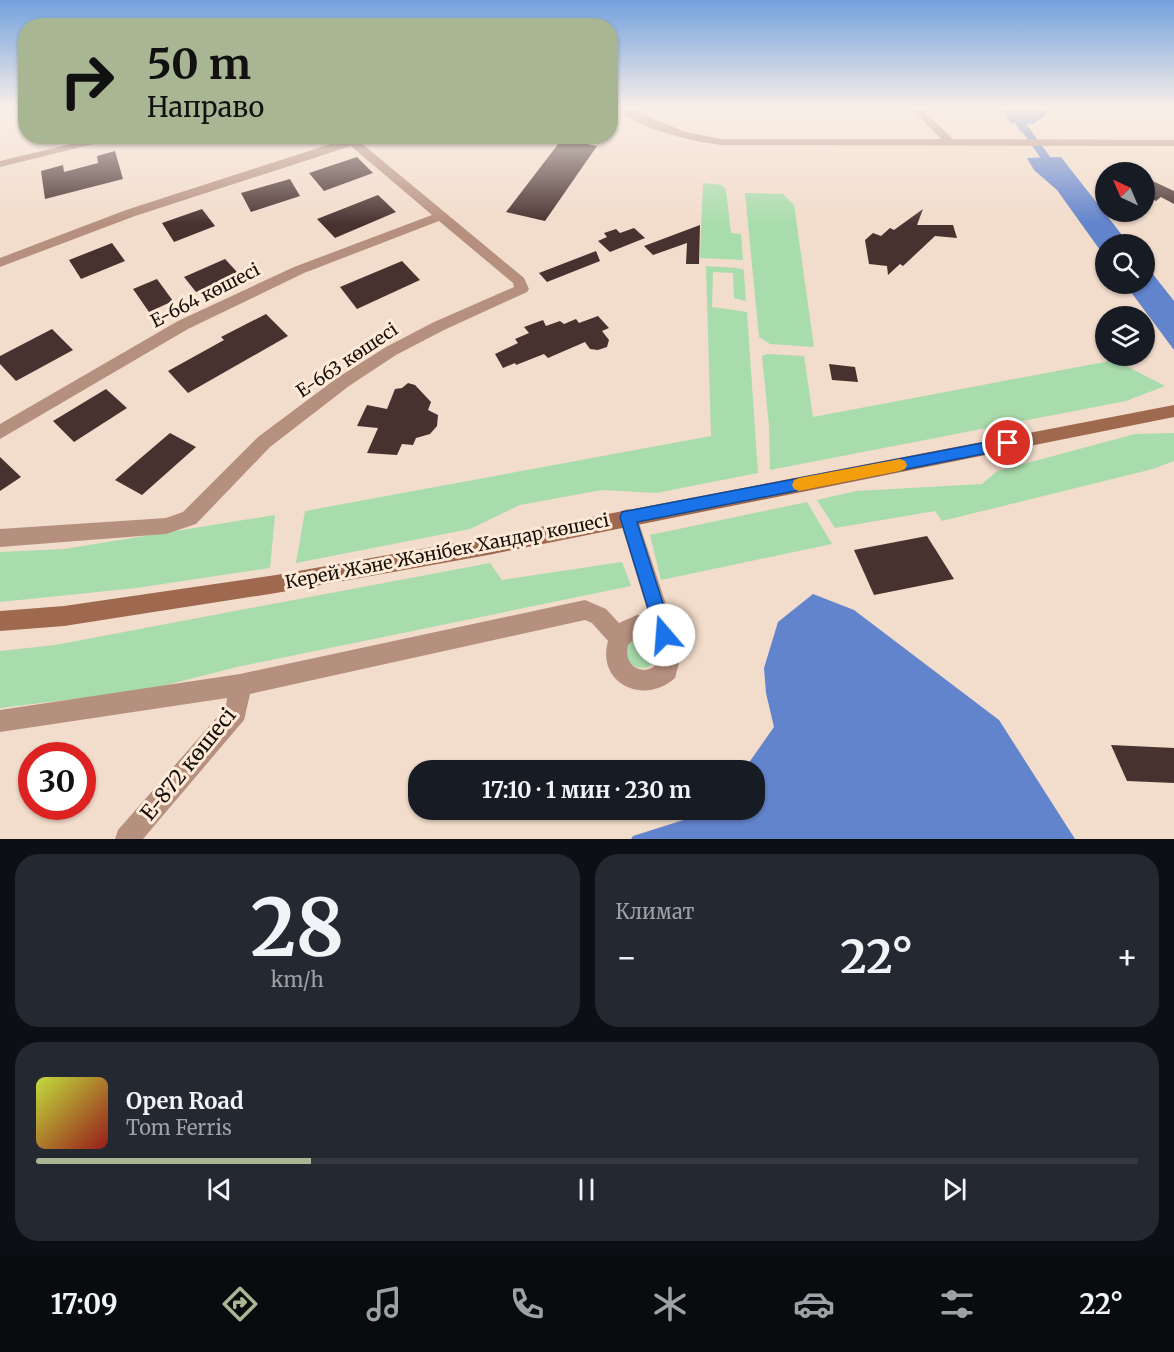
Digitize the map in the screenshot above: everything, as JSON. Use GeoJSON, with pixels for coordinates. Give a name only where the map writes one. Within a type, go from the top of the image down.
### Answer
{"type":"FeatureCollection","features":[{"type":"Feature","properties":{"kind":"main road","name":"Керей Және Жәнібек Хандар көшесі"},"geometry":{"type":"LineString","coordinates":[[0,621],[64,616],[276,584],[488,546],[1174,411]]}},
{"type":"Feature","properties":{"kind":"street"},"geometry":{"type":"LineString","coordinates":[[0,164],[77,146]]}},
{"type":"Feature","properties":{"kind":"street","name":"Е-663 көшесі"},"geometry":{"type":"LineString","coordinates":[[0,263],[69,234],[169,199],[335,146]]}},
{"type":"Feature","properties":{"kind":"street","name":"Е-663 көшесі"},"geometry":{"type":"LineString","coordinates":[[0,538],[166,525],[189,518],[264,442],[343,382],[391,351],[439,326],[522,289],[519,281],[440,216],[366,146]]}},
{"type":"Feature","properties":{"kind":"street","name":"Е-664 көшесі"},"geometry":{"type":"LineString","coordinates":[[0,432],[183,325],[299,270],[440,216]]}},
{"type":"Feature","properties":{"kind":"street"},"geometry":{"type":"LineString","coordinates":[[628,517],[671,652],[667,670],[660,676],[642,681],[624,673],[615,656],[619,637],[625,631],[641,624],[658,629],[664,635]]}},
{"type":"Feature","properties":{"kind":"street"},"geometry":{"type":"LineString","coordinates":[[0,722],[240,686],[585,610],[599,616],[619,637]]}},
{"type":"Feature","properties":{"kind":"street","name":"Е-872 көшесі"},"geometry":{"type":"LineString","coordinates":[[127,839],[236,712],[240,686]]}},
{"type":"Feature","properties":{"kind":"green space"},"geometry":{"type":"Polygon","coordinates":[[[703,183],[722,185],[726,190],[731,233],[741,234],[743,260],[700,258],[703,183]]]}},
{"type":"Feature","properties":{"kind":"green space"},"geometry":{"type":"Polygon","coordinates":[[[745,193],[783,194],[794,205],[814,347],[770,344],[759,337],[745,193]]]}},
{"type":"Feature","properties":{"kind":"green space"},"geometry":{"type":"Polygon","coordinates":[[[706,266],[744,270],[746,301],[734,298],[733,273],[713,272],[712,307],[747,312],[758,473],[656,493],[602,490],[520,505],[470,529],[296,563],[305,511],[711,436],[706,266]]]}},
{"type":"Feature","properties":{"kind":"green space"},"geometry":{"type":"Polygon","coordinates":[[[767,354],[804,356],[813,417],[1095,364],[1095,366],[1127,366],[1165,386],[1126,401],[770,470],[769,426],[762,356],[767,354]]]}},
{"type":"Feature","properties":{"kind":"green space"},"geometry":{"type":"Polygon","coordinates":[[[1174,433],[1174,461],[1153,469],[942,521],[935,511],[835,528],[817,500],[856,491],[982,484],[997,471],[1135,434],[1174,433]]]}},
{"type":"Feature","properties":{"kind":"green space"},"geometry":{"type":"Polygon","coordinates":[[[807,502],[832,544],[661,580],[650,535],[807,502]]]}},
{"type":"Feature","properties":{"kind":"green space"},"geometry":{"type":"Polygon","coordinates":[[[275,515],[270,568],[136,588],[0,602],[0,552],[64,549],[275,515]]]}},
{"type":"Feature","properties":{"kind":"green space"},"geometry":{"type":"Polygon","coordinates":[[[622,562],[631,586],[237,667],[147,690],[0,708],[0,651],[55,645],[490,563],[502,580],[622,562]]]}},
{"type":"Feature","properties":{"kind":"green space"},"geometry":{"type":"Polygon","coordinates":[[[642,636],[653,641],[658,652],[653,663],[642,668],[631,663],[626,652],[631,641],[642,636]]]}},
{"type":"Feature","properties":{"kind":"water"},"geometry":{"type":"Polygon","coordinates":[[[1061,157],[1095,200],[1095,222],[1112,222],[1121,234],[1095,234],[1095,243],[1057,190],[1034,170],[1027,158],[1061,157]]]}},
{"type":"Feature","properties":{"kind":"water"},"geometry":{"type":"Polygon","coordinates":[[[1155,277],[1174,301],[1174,350],[1155,324],[1155,306],[1141,306],[1132,294],[1155,294],[1155,277]]]}},
{"type":"Feature","properties":{"kind":"water"},"geometry":{"type":"Polygon","coordinates":[[[813,594],[854,610],[999,720],[1075,839],[631,839],[633,836],[683,820],[765,820],[765,760],[751,760],[774,727],[766,693],[764,668],[778,622],[813,594]]]}},
{"type":"Feature","properties":{"kind":"building"},"geometry":{"type":"Polygon","coordinates":[[[557,146],[597,146],[545,221],[506,212],[557,146]]]}},
{"type":"Feature","properties":{"kind":"building"},"geometry":{"type":"Polygon","coordinates":[[[115,151],[123,179],[45,199],[41,171],[63,165],[64,172],[98,163],[97,156],[115,151]]]}},
{"type":"Feature","properties":{"kind":"building"},"geometry":{"type":"Polygon","coordinates":[[[357,157],[373,173],[324,191],[309,173],[357,157]]]}},
{"type":"Feature","properties":{"kind":"building"},"geometry":{"type":"Polygon","coordinates":[[[290,179],[300,196],[251,212],[241,193],[290,179]]]}},
{"type":"Feature","properties":{"kind":"building"},"geometry":{"type":"Polygon","coordinates":[[[1155,182],[1174,191],[1174,204],[1161,197],[1156,201],[1155,182]]]}},
{"type":"Feature","properties":{"kind":"building"},"geometry":{"type":"Polygon","coordinates":[[[378,195],[396,212],[335,238],[317,219],[378,195]]]}},
{"type":"Feature","properties":{"kind":"building"},"geometry":{"type":"Polygon","coordinates":[[[202,209],[215,226],[174,242],[162,223],[202,209]]]}},
{"type":"Feature","properties":{"kind":"building"},"geometry":{"type":"Polygon","coordinates":[[[923,209],[917,225],[953,225],[957,238],[935,236],[903,266],[900,264],[888,275],[887,266],[869,264],[865,240],[873,233],[881,236],[890,228],[894,230],[923,209]]]}},
{"type":"Feature","properties":{"kind":"building"},"geometry":{"type":"Polygon","coordinates":[[[700,225],[699,264],[686,264],[687,243],[653,255],[644,246],[700,225]]]}},
{"type":"Feature","properties":{"kind":"building"},"geometry":{"type":"Polygon","coordinates":[[[634,228],[645,238],[610,252],[598,241],[607,237],[604,233],[616,229],[620,233],[634,228]]]}},
{"type":"Feature","properties":{"kind":"building"},"geometry":{"type":"Polygon","coordinates":[[[112,243],[125,261],[81,279],[69,260],[112,243]]]}},
{"type":"Feature","properties":{"kind":"building"},"geometry":{"type":"Polygon","coordinates":[[[596,251],[600,261],[547,282],[539,273],[596,251]]]}},
{"type":"Feature","properties":{"kind":"building"},"geometry":{"type":"Polygon","coordinates":[[[225,259],[238,273],[196,292],[184,277],[225,259]]]}},
{"type":"Feature","properties":{"kind":"building"},"geometry":{"type":"Polygon","coordinates":[[[402,261],[420,280],[357,309],[340,287],[402,261]]]}},
{"type":"Feature","properties":{"kind":"building"},"geometry":{"type":"Polygon","coordinates":[[[157,279],[173,301],[149,312],[133,289],[157,279]]]}},
{"type":"Feature","properties":{"kind":"building"},"geometry":{"type":"Polygon","coordinates":[[[266,314],[288,336],[188,393],[168,371],[224,340],[221,337],[266,314]]]}},
{"type":"Feature","properties":{"kind":"building"},"geometry":{"type":"Polygon","coordinates":[[[598,316],[609,328],[602,331],[609,340],[607,347],[598,350],[590,349],[585,342],[548,358],[544,354],[503,368],[495,354],[518,343],[515,339],[529,333],[524,327],[543,320],[546,326],[560,321],[564,324],[576,319],[579,323],[598,316]]]}},
{"type":"Feature","properties":{"kind":"building"},"geometry":{"type":"Polygon","coordinates":[[[52,329],[73,350],[16,381],[0,364],[0,356],[52,329]]]}},
{"type":"Feature","properties":{"kind":"building"},"geometry":{"type":"Polygon","coordinates":[[[829,364],[855,367],[858,382],[832,380],[829,364]]]}},
{"type":"Feature","properties":{"kind":"building"},"geometry":{"type":"Polygon","coordinates":[[[408,383],[415,385],[431,402],[428,410],[438,415],[437,426],[430,434],[416,438],[413,445],[402,444],[397,455],[367,453],[378,428],[357,426],[367,405],[387,409],[395,389],[402,388],[408,383]]]}},
{"type":"Feature","properties":{"kind":"building"},"geometry":{"type":"Polygon","coordinates":[[[106,389],[127,408],[74,442],[53,421],[106,389]]]}},
{"type":"Feature","properties":{"kind":"building"},"geometry":{"type":"Polygon","coordinates":[[[170,433],[196,447],[142,495],[115,480],[170,433]]]}},
{"type":"Feature","properties":{"kind":"building"},"geometry":{"type":"Polygon","coordinates":[[[0,457],[21,477],[0,491],[0,457]]]}},
{"type":"Feature","properties":{"kind":"building"},"geometry":{"type":"Polygon","coordinates":[[[927,536],[954,579],[874,595],[854,550],[927,536]]]}},
{"type":"Feature","properties":{"kind":"building"},"geometry":{"type":"Polygon","coordinates":[[[1111,745],[1174,748],[1174,783],[1127,781],[1111,745]]]}},
{"type":"Feature","properties":{"kind":"waterway"},"geometry":{"type":"LineString","coordinates":[[1038,146],[1056,172]]}},
{"type":"Feature","properties":{"kind":"slow traffic"},"geometry":{"type":"LineString","coordinates":[[799,485],[900,465]]}},
{"type":"Feature","properties":{"kind":"route"},"geometry":{"type":"LineString","coordinates":[[664,635],[628,517],[1008,443]]}}]}
